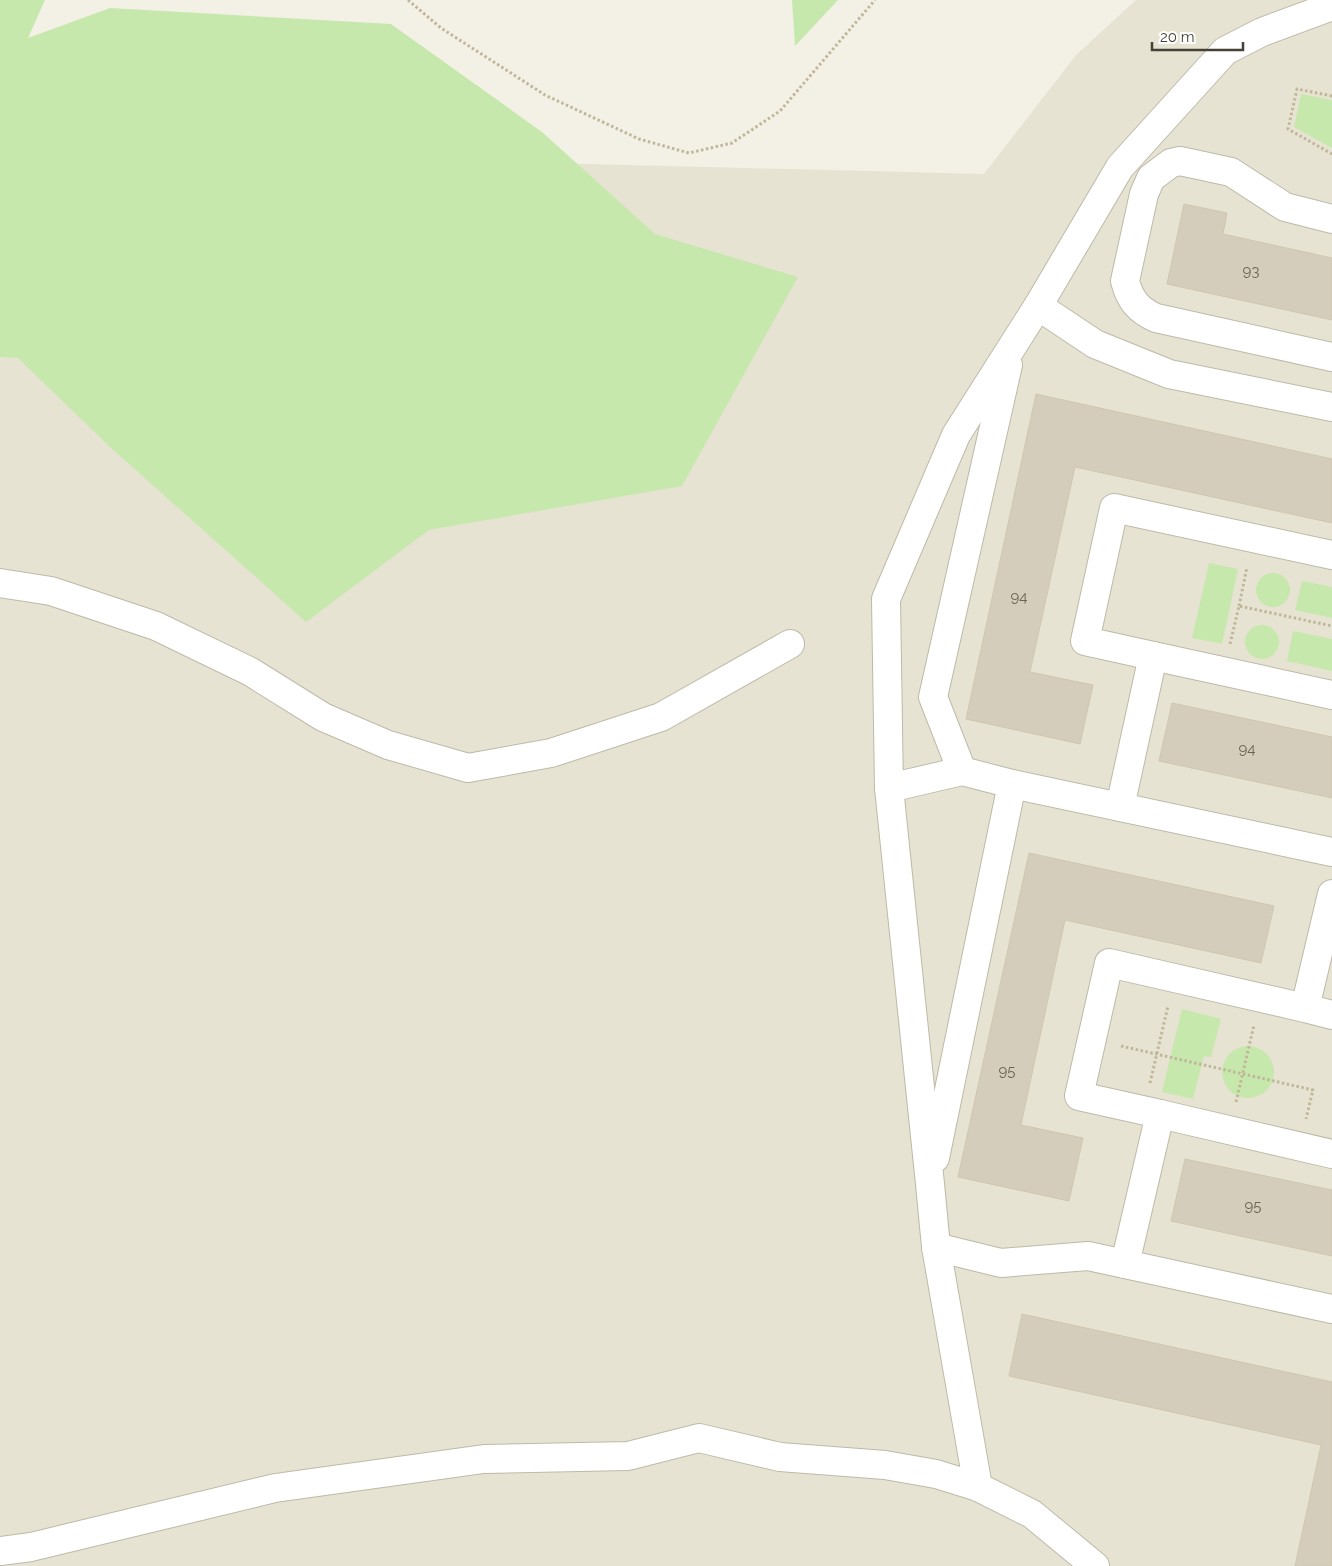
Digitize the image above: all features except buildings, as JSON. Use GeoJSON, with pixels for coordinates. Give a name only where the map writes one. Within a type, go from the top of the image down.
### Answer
{"type":"FeatureCollection","features":[{"type":"Feature","properties":{"kind":"street"},"geometry":{"type":"LineString","coordinates":[[978,1487],[936,1247],[890,788],[886,599],[956,435],[1038,306],[1120,167],[1225,52],[1262,32],[1332,6]]}},
{"type":"Feature","properties":{"kind":"street"},"geometry":{"type":"LineString","coordinates":[[1332,219],[1285,207],[1231,172],[1180,161],[1171,163],[1151,178],[1144,194],[1125,280],[1129,294],[1135,304],[1144,313],[1156,318],[1332,357]]}},
{"type":"Feature","properties":{"kind":"street"},"geometry":{"type":"LineString","coordinates":[[1038,306],[1095,344],[1169,374],[1332,407]]}},
{"type":"Feature","properties":{"kind":"street"},"geometry":{"type":"LineString","coordinates":[[962,771],[933,697],[1013,346]]}},
{"type":"Feature","properties":{"kind":"street"},"geometry":{"type":"LineString","coordinates":[[1332,555],[1114,508],[1085,641],[1332,695]]}},
{"type":"Feature","properties":{"kind":"street"},"geometry":{"type":"LineString","coordinates":[[0,583],[51,591],[156,626],[251,672],[323,716],[388,744],[468,768],[551,753],[661,717],[790,644]]}},
{"type":"Feature","properties":{"kind":"street"},"geometry":{"type":"LineString","coordinates":[[1120,807],[1153,656]]}},
{"type":"Feature","properties":{"kind":"street"},"geometry":{"type":"LineString","coordinates":[[890,788],[962,771],[1012,784],[1332,852]]}},
{"type":"Feature","properties":{"kind":"street"},"geometry":{"type":"LineString","coordinates":[[930,1184],[1012,784]]}},
{"type":"Feature","properties":{"kind":"street"},"geometry":{"type":"LineString","coordinates":[[1306,1008],[1332,894]]}},
{"type":"Feature","properties":{"kind":"street"},"geometry":{"type":"LineString","coordinates":[[1332,1014],[1109,963],[1079,1096],[1332,1154]]}},
{"type":"Feature","properties":{"kind":"street"},"geometry":{"type":"LineString","coordinates":[[1125,1264],[1152,1112]]}},
{"type":"Feature","properties":{"kind":"street"},"geometry":{"type":"LineString","coordinates":[[936,1247],[1001,1263],[1088,1256],[1332,1309]]}},
{"type":"Feature","properties":{"kind":"street"},"geometry":{"type":"LineString","coordinates":[[0,1551],[41,1545],[274,1488],[484,1459],[628,1456],[699,1438],[780,1457],[885,1465],[936,1474],[978,1487],[1032,1514],[1095,1566]]}},
{"type":"Feature","properties":{"kind":"path"},"geometry":{"type":"LineString","coordinates":[[408,0],[441,28],[545,95],[639,140],[689,153],[732,143],[780,110],[875,0]]}},
{"type":"Feature","properties":{"kind":"path"},"geometry":{"type":"LineString","coordinates":[[1332,96],[1298,89],[1288,129],[1332,154]]}},
{"type":"Feature","properties":{"kind":"path"},"geometry":{"type":"LineString","coordinates":[[1224,672],[1254,538]]}},
{"type":"Feature","properties":{"kind":"path"},"geometry":{"type":"LineString","coordinates":[[1239,606],[1332,626]]}},
{"type":"Feature","properties":{"kind":"path"},"geometry":{"type":"LineString","coordinates":[[1152,1112],[1157,1054],[1175,978]]}},
{"type":"Feature","properties":{"kind":"path"},"geometry":{"type":"LineString","coordinates":[[1229,1130],[1260,998]]}},
{"type":"Feature","properties":{"kind":"path"},"geometry":{"type":"LineString","coordinates":[[1092,1039],[1312,1090],[1299,1146]]}},
{"type":"Feature","properties":{"kind":"shaded area"},"geometry":{"type":"Polygon","coordinates":[[[1136,0],[1332,0],[1332,1566],[0,1566],[0,149],[984,174],[1076,55],[1136,0]]]}},
{"type":"Feature","properties":{"kind":"green space"},"geometry":{"type":"Polygon","coordinates":[[[0,0],[45,0],[28,38],[110,8],[391,24],[542,132],[655,234],[798,277],[682,486],[429,530],[306,622],[110,447],[18,358],[0,357],[0,0]]]}},
{"type":"Feature","properties":{"kind":"green space"},"geometry":{"type":"Polygon","coordinates":[[[792,0],[838,0],[795,46],[792,0]]]}},
{"type":"Feature","properties":{"kind":"green space"},"geometry":{"type":"Polygon","coordinates":[[[1301,94],[1332,100],[1332,148],[1294,127],[1301,94]]]}},
{"type":"Feature","properties":{"kind":"green space"},"geometry":{"type":"Polygon","coordinates":[[[1209,563],[1238,569],[1222,644],[1192,638],[1209,563]]]}},
{"type":"Feature","properties":{"kind":"green space"},"geometry":{"type":"Polygon","coordinates":[[[1273,573],[1280,574],[1285,578],[1289,583],[1289,597],[1285,602],[1280,606],[1273,607],[1266,606],[1261,602],[1257,597],[1256,590],[1257,583],[1261,578],[1266,574],[1273,573]]]}},
{"type":"Feature","properties":{"kind":"green space"},"geometry":{"type":"Polygon","coordinates":[[[1302,581],[1332,587],[1332,618],[1295,610],[1302,581]]]}},
{"type":"Feature","properties":{"kind":"green space"},"geometry":{"type":"Polygon","coordinates":[[[1262,625],[1269,626],[1274,630],[1278,635],[1278,649],[1274,654],[1269,658],[1262,659],[1255,658],[1250,654],[1246,649],[1245,642],[1246,635],[1250,630],[1255,626],[1262,625]]]}},
{"type":"Feature","properties":{"kind":"green space"},"geometry":{"type":"Polygon","coordinates":[[[1293,631],[1332,639],[1332,671],[1287,661],[1293,631]]]}},
{"type":"Feature","properties":{"kind":"green space"},"geometry":{"type":"Polygon","coordinates":[[[1182,1009],[1221,1019],[1211,1057],[1204,1056],[1193,1099],[1162,1092],[1182,1009]]]}},
{"type":"Feature","properties":{"kind":"green space"},"geometry":{"type":"Polygon","coordinates":[[[1243,1046],[1253,1046],[1262,1050],[1270,1058],[1274,1072],[1270,1086],[1262,1094],[1253,1098],[1243,1098],[1234,1094],[1226,1086],[1222,1077],[1222,1067],[1226,1058],[1234,1050],[1243,1046]]]}}]}
